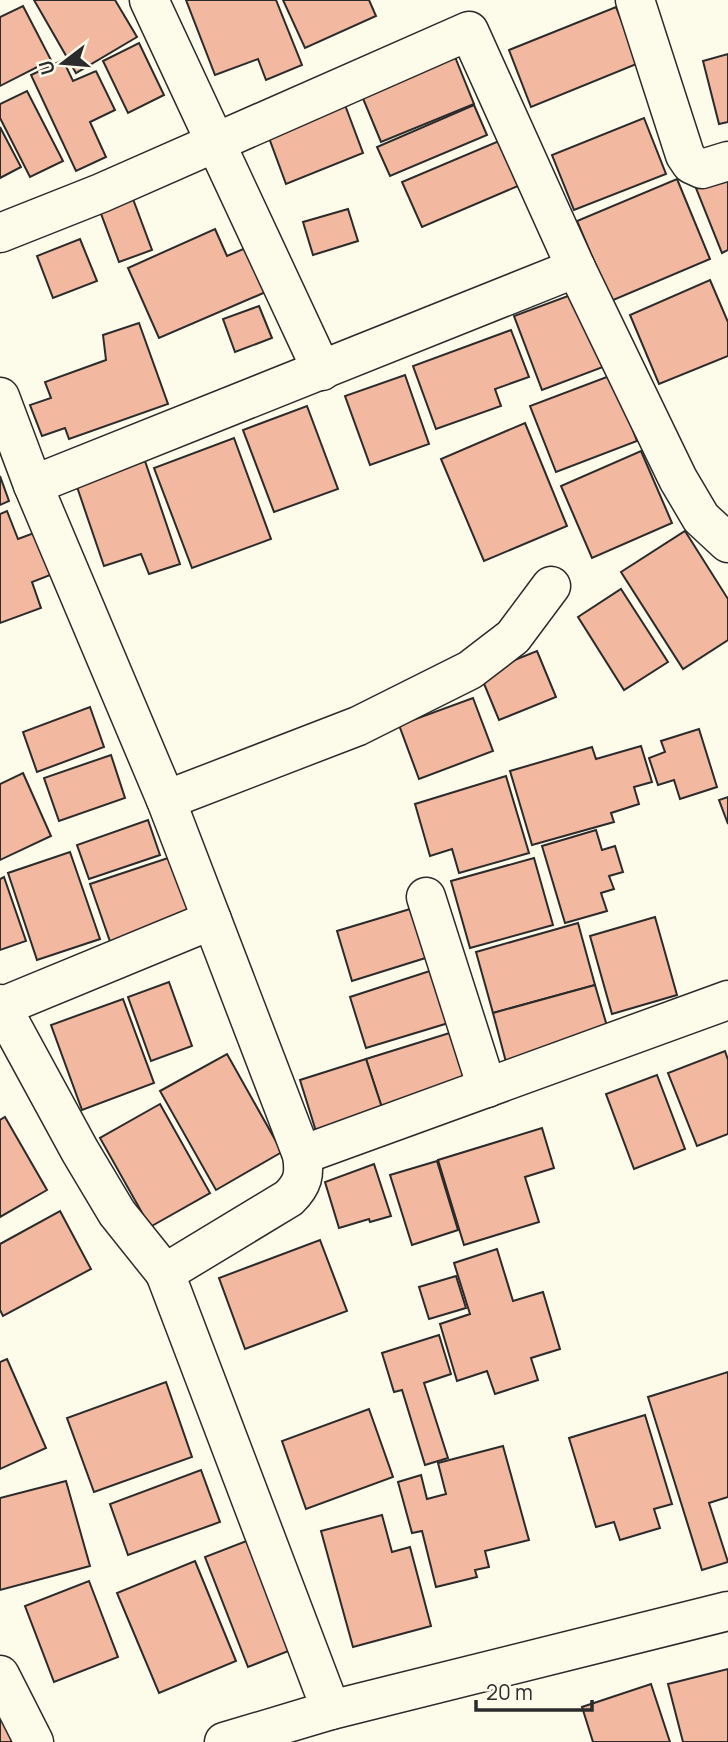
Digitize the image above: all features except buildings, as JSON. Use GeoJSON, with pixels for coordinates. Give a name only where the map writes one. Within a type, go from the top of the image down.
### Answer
{"type":"FeatureCollection","features":[{"type":"Feature","properties":{"kind":"street"},"geometry":{"type":"LineString","coordinates":[[149,0],[322,371]]}},
{"type":"Feature","properties":{"kind":"street"},"geometry":{"type":"LineString","coordinates":[[635,0],[685,155],[691,164],[702,169],[728,161]]}},
{"type":"Feature","properties":{"kind":"street"},"geometry":{"type":"LineString","coordinates":[[0,233],[101,193],[469,31],[576,268],[678,479],[701,518],[728,543]]}},
{"type":"Feature","properties":{"kind":"street"},"geometry":{"type":"LineString","coordinates":[[33,485],[576,268]]}},
{"type":"Feature","properties":{"kind":"street"},"geometry":{"type":"LineString","coordinates":[[0,397],[33,485],[166,800],[302,1155],[305,1175],[298,1189],[289,1198],[165,1273]]}},
{"type":"Feature","properties":{"kind":"street"},"geometry":{"type":"LineString","coordinates":[[166,800],[358,726],[470,670],[513,637],[551,586]]}},
{"type":"Feature","properties":{"kind":"street"},"geometry":{"type":"LineString","coordinates":[[425,897],[487,1088]]}},
{"type":"Feature","properties":{"kind":"street"},"geometry":{"type":"LineString","coordinates":[[212,920],[1,1005],[80,1151],[117,1213],[165,1273],[331,1710]]}},
{"type":"Feature","properties":{"kind":"street"},"geometry":{"type":"LineString","coordinates":[[302,1155],[728,1000]]}},
{"type":"Feature","properties":{"kind":"street"},"geometry":{"type":"LineString","coordinates":[[224,1742],[331,1710],[728,1611]]}},
{"type":"Feature","properties":{"kind":"street"},"geometry":{"type":"LineString","coordinates":[[0,1675],[34,1742]]}}]}
